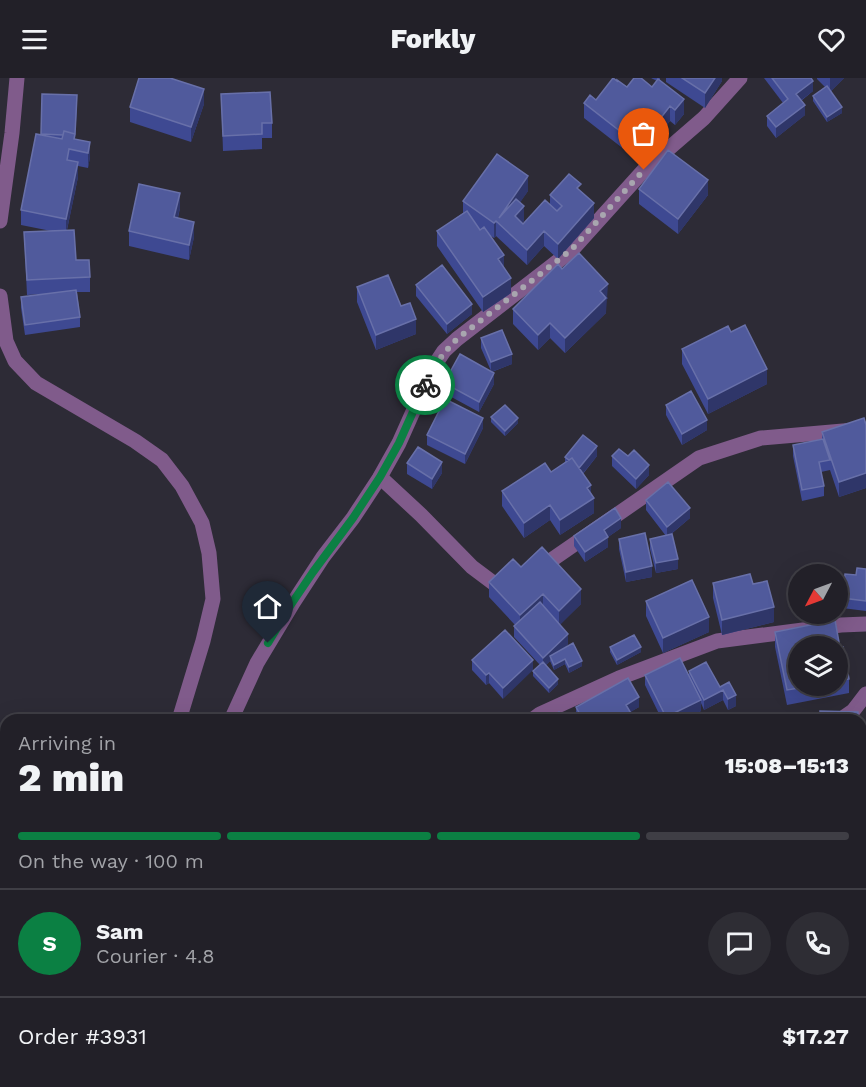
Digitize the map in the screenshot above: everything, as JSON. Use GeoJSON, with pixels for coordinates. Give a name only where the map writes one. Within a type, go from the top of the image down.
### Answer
{"type":"FeatureCollection","features":[{"type":"Feature","properties":{"kind":"street"},"geometry":{"type":"LineString","coordinates":[[0,221],[17,78]]}},
{"type":"Feature","properties":{"kind":"street"},"geometry":{"type":"LineString","coordinates":[[234,714],[257,663],[292,603],[380,477],[399,443],[432,369],[444,351],[571,250],[644,170],[704,118],[740,78]]}},
{"type":"Feature","properties":{"kind":"street"},"geometry":{"type":"LineString","coordinates":[[0,296],[6,340],[15,361],[36,383],[162,460],[183,486],[202,523],[209,553],[213,599],[181,714]]}},
{"type":"Feature","properties":{"kind":"street"},"geometry":{"type":"LineString","coordinates":[[380,477],[422,515],[472,567],[496,585],[524,579],[699,458],[761,438],[866,429]]}},
{"type":"Feature","properties":{"kind":"street"},"geometry":{"type":"LineString","coordinates":[[540,714],[619,678],[717,641],[841,625],[866,624]]}},
{"type":"Feature","properties":{"kind":"street"},"geometry":{"type":"LineString","coordinates":[[849,714],[866,694]]}},
{"type":"Feature","properties":{"kind":"building"},"geometry":{"type":"Polygon","coordinates":[[[139,78],[170,78],[204,89],[191,127],[130,107],[139,78]]]}},
{"type":"Feature","properties":{"kind":"building"},"geometry":{"type":"Polygon","coordinates":[[[613,78],[627,87],[634,78],[641,78],[652,87],[658,79],[684,99],[675,110],[670,106],[639,146],[584,103],[590,95],[596,100],[613,78]]]}},
{"type":"Feature","properties":{"kind":"building"},"geometry":{"type":"Polygon","coordinates":[[[682,78],[715,78],[705,93],[682,78]]]}},
{"type":"Feature","properties":{"kind":"building"},"geometry":{"type":"Polygon","coordinates":[[[772,78],[811,78],[813,81],[796,94],[805,105],[776,127],[767,116],[788,99],[772,78]]]}},
{"type":"Feature","properties":{"kind":"building"},"geometry":{"type":"Polygon","coordinates":[[[827,86],[842,107],[827,117],[813,96],[827,86]]]}},
{"type":"Feature","properties":{"kind":"building"},"geometry":{"type":"Polygon","coordinates":[[[270,92],[272,123],[262,123],[262,134],[223,136],[221,94],[270,92]]]}},
{"type":"Feature","properties":{"kind":"building"},"geometry":{"type":"Polygon","coordinates":[[[42,94],[77,95],[75,134],[64,131],[63,135],[41,134],[42,94]]]}},
{"type":"Feature","properties":{"kind":"building"},"geometry":{"type":"Polygon","coordinates":[[[64,131],[75,134],[74,139],[90,142],[88,153],[69,149],[67,160],[78,162],[66,219],[21,210],[36,134],[62,139],[64,131]]]}},
{"type":"Feature","properties":{"kind":"building"},"geometry":{"type":"Polygon","coordinates":[[[668,150],[708,180],[678,219],[639,189],[668,150]]]}},
{"type":"Feature","properties":{"kind":"building"},"geometry":{"type":"Polygon","coordinates":[[[497,154],[528,176],[499,218],[516,199],[524,206],[515,216],[523,224],[545,200],[557,211],[562,206],[550,195],[569,174],[581,184],[577,188],[594,203],[558,244],[544,231],[527,250],[496,221],[494,223],[463,201],[497,154]]]}},
{"type":"Feature","properties":{"kind":"building"},"geometry":{"type":"Polygon","coordinates":[[[139,184],[180,193],[174,217],[194,222],[189,245],[129,231],[139,184]]]}},
{"type":"Feature","properties":{"kind":"building"},"geometry":{"type":"Polygon","coordinates":[[[467,211],[480,230],[484,227],[504,255],[498,259],[511,278],[483,297],[437,231],[467,211]]]}},
{"type":"Feature","properties":{"kind":"building"},"geometry":{"type":"Polygon","coordinates":[[[74,230],[76,260],[89,260],[90,277],[27,280],[24,232],[74,230]]]}},
{"type":"Feature","properties":{"kind":"building"},"geometry":{"type":"Polygon","coordinates":[[[579,253],[608,284],[600,291],[606,298],[565,338],[550,323],[538,335],[513,309],[558,264],[562,269],[579,253]]]}},
{"type":"Feature","properties":{"kind":"building"},"geometry":{"type":"Polygon","coordinates":[[[442,265],[472,304],[447,324],[416,285],[442,265]]]}},
{"type":"Feature","properties":{"kind":"building"},"geometry":{"type":"Polygon","coordinates":[[[388,275],[401,306],[410,303],[416,319],[376,335],[357,287],[388,275]]]}},
{"type":"Feature","properties":{"kind":"building"},"geometry":{"type":"Polygon","coordinates":[[[76,290],[80,317],[25,325],[21,297],[76,290]]]}},
{"type":"Feature","properties":{"kind":"building"},"geometry":{"type":"Polygon","coordinates":[[[745,325],[767,369],[708,399],[682,349],[728,326],[731,332],[745,325]]]}},
{"type":"Feature","properties":{"kind":"building"},"geometry":{"type":"Polygon","coordinates":[[[502,330],[512,354],[491,362],[481,338],[502,330]]]}},
{"type":"Feature","properties":{"kind":"building"},"geometry":{"type":"Polygon","coordinates":[[[460,354],[494,373],[479,402],[444,383],[460,354]]]}},
{"type":"Feature","properties":{"kind":"building"},"geometry":{"type":"Polygon","coordinates":[[[691,391],[707,420],[682,434],[666,405],[691,391]]]}},
{"type":"Feature","properties":{"kind":"building"},"geometry":{"type":"Polygon","coordinates":[[[445,399],[483,418],[465,454],[427,435],[445,399]]]}},
{"type":"Feature","properties":{"kind":"building"},"geometry":{"type":"Polygon","coordinates":[[[505,405],[518,418],[505,431],[491,417],[505,405]]]}},
{"type":"Feature","properties":{"kind":"building"},"geometry":{"type":"Polygon","coordinates":[[[864,418],[866,473],[839,482],[822,432],[864,418]]]}},
{"type":"Feature","properties":{"kind":"building"},"geometry":{"type":"Polygon","coordinates":[[[583,435],[597,446],[579,468],[572,458],[569,460],[565,457],[583,435]]]}},
{"type":"Feature","properties":{"kind":"building"},"geometry":{"type":"Polygon","coordinates":[[[823,439],[830,460],[819,462],[824,486],[802,490],[793,445],[823,439]]]}},
{"type":"Feature","properties":{"kind":"building"},"geometry":{"type":"Polygon","coordinates":[[[418,447],[442,462],[432,479],[407,463],[418,447]]]}},
{"type":"Feature","properties":{"kind":"building"},"geometry":{"type":"Polygon","coordinates":[[[619,449],[628,456],[634,450],[649,465],[636,479],[612,456],[619,449]]]}},
{"type":"Feature","properties":{"kind":"building"},"geometry":{"type":"Polygon","coordinates":[[[572,458],[591,485],[587,488],[594,498],[560,520],[550,505],[524,523],[502,491],[545,463],[551,472],[572,458]]]}},
{"type":"Feature","properties":{"kind":"building"},"geometry":{"type":"Polygon","coordinates":[[[668,482],[690,508],[667,527],[646,500],[668,482]]]}},
{"type":"Feature","properties":{"kind":"building"},"geometry":{"type":"Polygon","coordinates":[[[615,508],[621,518],[604,530],[608,537],[585,552],[574,536],[615,508]]]}},
{"type":"Feature","properties":{"kind":"building"},"geometry":{"type":"Polygon","coordinates":[[[645,533],[652,566],[626,572],[619,539],[645,533]]]}},
{"type":"Feature","properties":{"kind":"building"},"geometry":{"type":"Polygon","coordinates":[[[672,534],[678,559],[656,563],[650,539],[672,534]]]}},
{"type":"Feature","properties":{"kind":"building"},"geometry":{"type":"Polygon","coordinates":[[[542,547],[581,589],[559,611],[543,594],[520,615],[489,582],[513,559],[521,567],[542,547]]]}},
{"type":"Feature","properties":{"kind":"building"},"geometry":{"type":"Polygon","coordinates":[[[857,568],[866,569],[866,601],[848,599],[848,574],[856,575],[857,568]]]}},
{"type":"Feature","properties":{"kind":"building"},"geometry":{"type":"Polygon","coordinates":[[[750,574],[753,584],[767,581],[774,607],[722,620],[713,583],[750,574]]]}},
{"type":"Feature","properties":{"kind":"building"},"geometry":{"type":"Polygon","coordinates":[[[692,580],[709,617],[663,638],[646,601],[692,580]]]}},
{"type":"Feature","properties":{"kind":"building"},"geometry":{"type":"Polygon","coordinates":[[[540,602],[568,634],[543,658],[514,626],[540,602]]]}},
{"type":"Feature","properties":{"kind":"building"},"geometry":{"type":"Polygon","coordinates":[[[815,624],[836,624],[838,636],[788,636],[787,690],[775,632],[815,624]]]}},
{"type":"Feature","properties":{"kind":"building"},"geometry":{"type":"Polygon","coordinates":[[[505,630],[533,660],[503,688],[472,660],[505,630]]]}},
{"type":"Feature","properties":{"kind":"building"},"geometry":{"type":"Polygon","coordinates":[[[634,635],[641,647],[617,660],[610,647],[634,635]]]}},
{"type":"Feature","properties":{"kind":"building"},"geometry":{"type":"Polygon","coordinates":[[[573,643],[582,661],[569,667],[565,659],[554,665],[550,656],[573,643]]]}},
{"type":"Feature","properties":{"kind":"building"},"geometry":{"type":"Polygon","coordinates":[[[680,658],[701,700],[672,714],[664,714],[645,675],[680,658]]]}},
{"type":"Feature","properties":{"kind":"building"},"geometry":{"type":"Polygon","coordinates":[[[543,662],[558,679],[549,688],[533,671],[543,662]]]}},
{"type":"Feature","properties":{"kind":"building"},"geometry":{"type":"Polygon","coordinates":[[[706,662],[720,687],[729,682],[736,695],[728,699],[723,690],[704,700],[689,671],[706,662]]]}},
{"type":"Feature","properties":{"kind":"building"},"geometry":{"type":"Polygon","coordinates":[[[628,678],[639,697],[626,705],[631,714],[580,714],[576,707],[628,678]]]}},
{"type":"Feature","properties":{"kind":"building"},"geometry":{"type":"Polygon","coordinates":[[[820,711],[858,712],[858,714],[820,714],[820,711]]]}},
{"type":"Feature","properties":{"kind":"way so far"},"geometry":{"type":"LineString","coordinates":[[425,385],[444,351],[571,250],[644,170]]}},
{"type":"Feature","properties":{"kind":"route"},"geometry":{"type":"LineString","coordinates":[[268,643],[323,557],[353,518],[380,477],[399,443],[425,385]]}}]}
